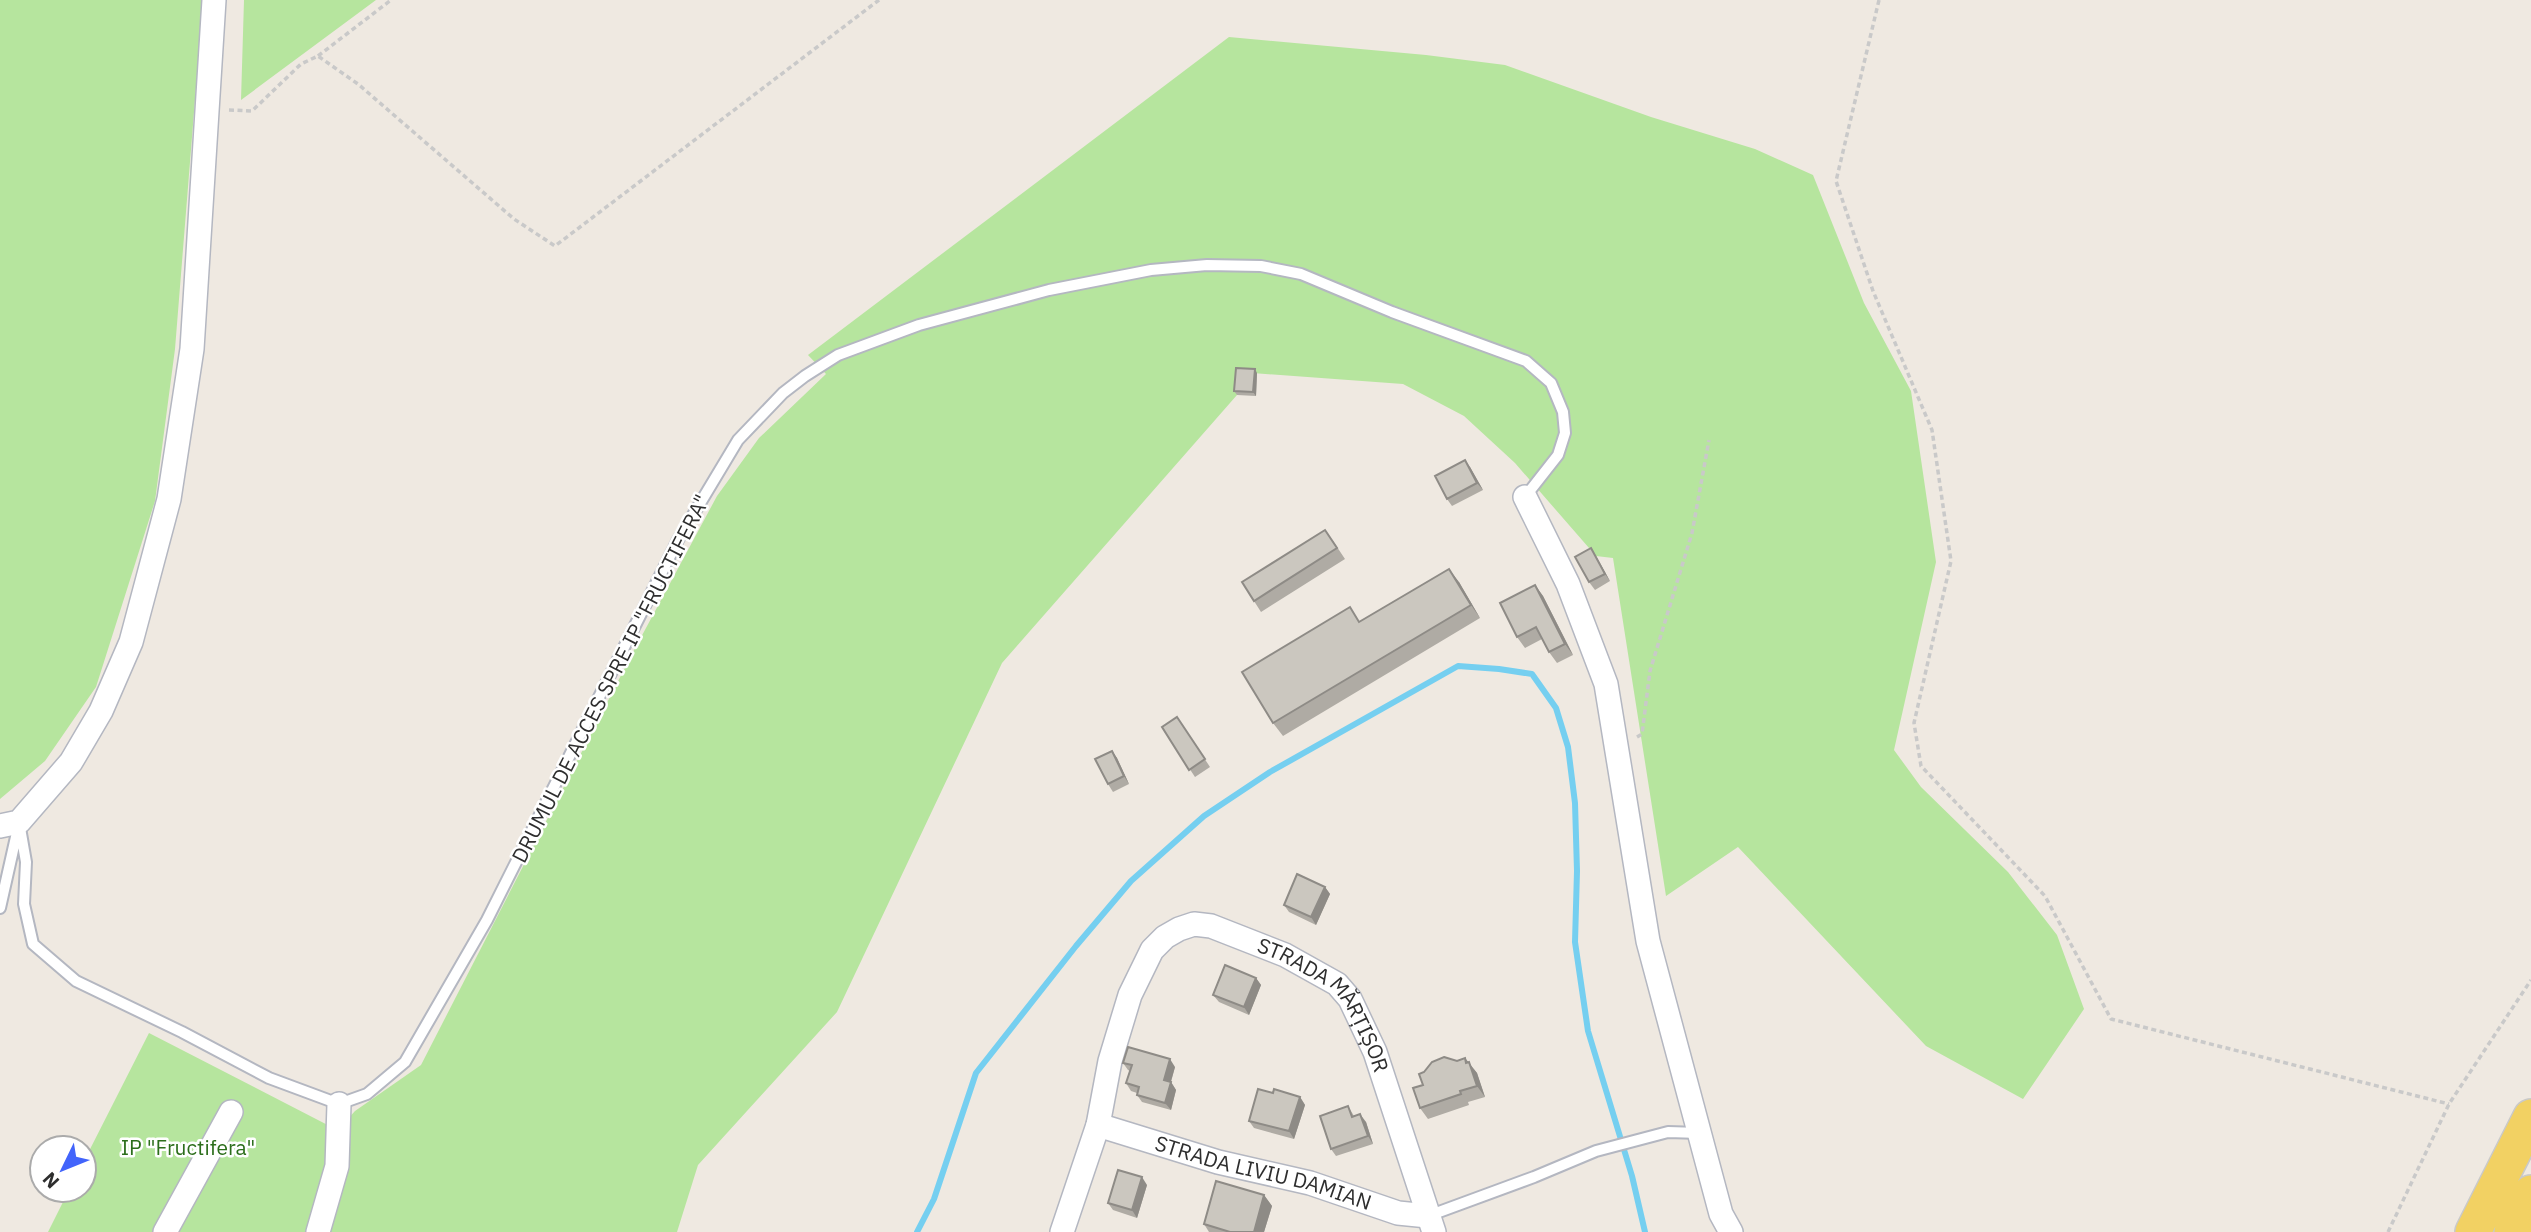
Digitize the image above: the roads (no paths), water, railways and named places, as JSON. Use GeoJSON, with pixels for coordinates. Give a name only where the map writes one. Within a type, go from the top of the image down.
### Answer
{"type":"FeatureCollection","features":[{"type":"Feature","properties":{"kind":"main road"},"geometry":{"type":"LineString","coordinates":[[2473,1232],[2531,1117]]}},
{"type":"Feature","properties":{"kind":"main road"},"geometry":{"type":"LineString","coordinates":[[2512,1232],[2531,1194]]}},
{"type":"Feature","properties":{"kind":"street"},"geometry":{"type":"LineString","coordinates":[[10,824],[71,762],[101,712],[131,642],[166,512],[192,349],[214,0]]}},
{"type":"Feature","properties":{"kind":"street"},"geometry":{"type":"LineString","coordinates":[[1525,497],[1567,584],[1606,684],[1648,941],[1721,1214],[1731,1232]]}},
{"type":"Feature","properties":{"kind":"street","name":"STRADA MĂRȚIȘOR"},"geometry":{"type":"LineString","coordinates":[[1098,1125],[1110,1061],[1130,995],[1152,950],[1164,937],[1180,929],[1194,924],[1211,926],[1284,954],[1337,984],[1358,1012],[1375,1052],[1431,1224]]}},
{"type":"Feature","properties":{"kind":"street"},"geometry":{"type":"LineString","coordinates":[[317,1232],[337,1166],[339,1104]]}},
{"type":"Feature","properties":{"kind":"street"},"geometry":{"type":"LineString","coordinates":[[165,1232],[231,1112]]}},
{"type":"Feature","properties":{"kind":"street"},"geometry":{"type":"LineString","coordinates":[[1062,1232],[1098,1125]]}},
{"type":"Feature","properties":{"kind":"street","name":"STRADA LIVIU DAMIAN"},"geometry":{"type":"LineString","coordinates":[[1098,1125],[1217,1162],[1310,1183],[1431,1224]]}},
{"type":"Feature","properties":{"kind":"lane","name":"DRUMUL DE ACCES SPRE IP \"FRUCTIFERA\""},"geometry":{"type":"LineString","coordinates":[[339,1104],[367,1094],[405,1062],[487,920],[678,540],[738,440],[783,394],[838,355],[919,325],[1049,290],[1152,270],[1207,265],[1261,266],[1301,274],[1392,312],[1526,361],[1551,383],[1563,412],[1565,433],[1558,455],[1525,497]]}},
{"type":"Feature","properties":{"kind":"lane"},"geometry":{"type":"LineString","coordinates":[[0,908],[10,824]]}},
{"type":"Feature","properties":{"kind":"lane"},"geometry":{"type":"LineString","coordinates":[[10,824],[26,862],[24,904],[33,944],[76,981],[182,1032],[269,1079],[339,1104]]}},
{"type":"Feature","properties":{"kind":"lane"},"geometry":{"type":"LineString","coordinates":[[1431,1224],[1596,1151],[1668,1132],[1700,1133]]}},
{"type":"Feature","properties":{"kind":"waterway"},"geometry":{"type":"LineString","coordinates":[[917,1232],[934,1199],[976,1073],[1131,881],[1204,816],[1270,772],[1458,666],[1532,674],[1556,708],[1568,747],[1575,803],[1575,942],[1588,1031],[1632,1176],[1645,1232]]}},
{"type":"Feature","properties":{"kind":"park label","name":"IP \"Fructifera\""},"geometry":{"type":"Point","coordinates":[188,1148]}}]}
